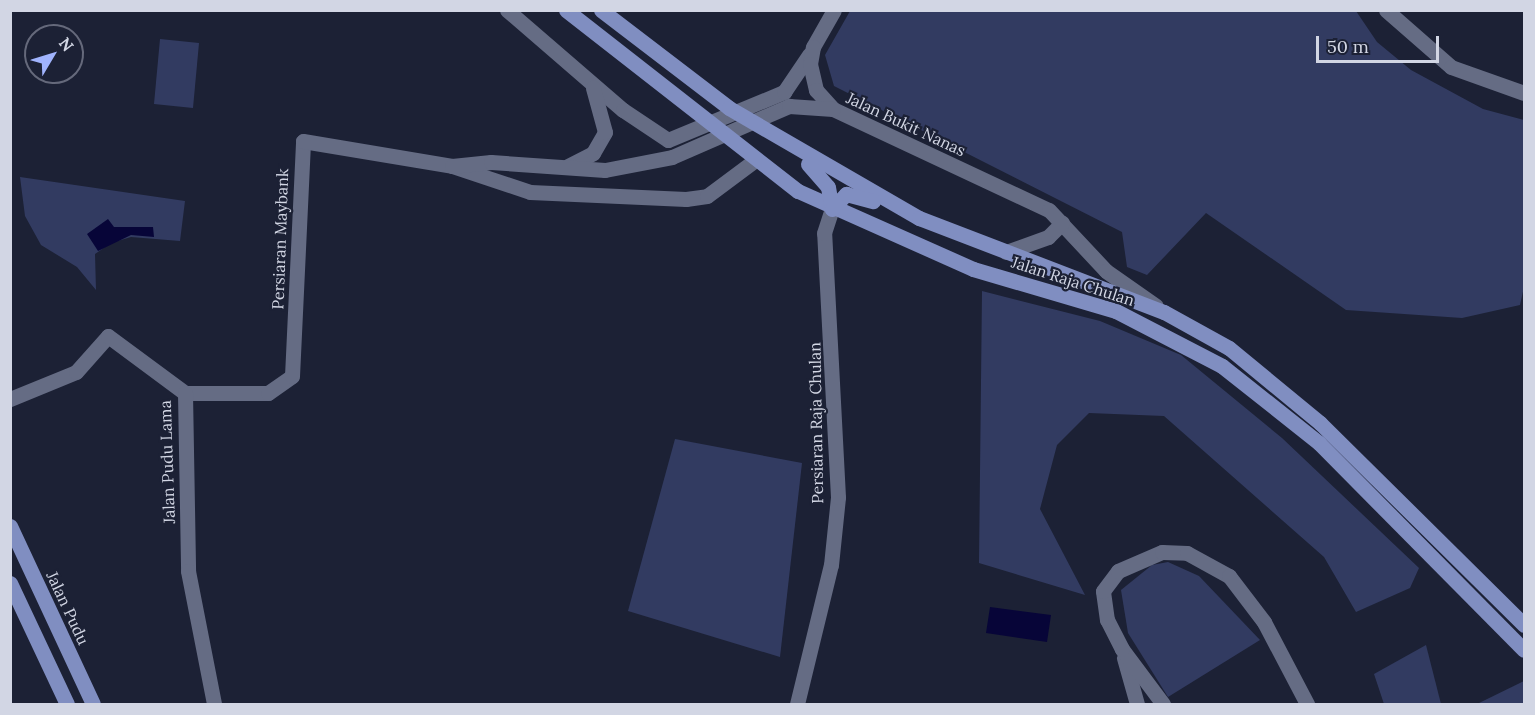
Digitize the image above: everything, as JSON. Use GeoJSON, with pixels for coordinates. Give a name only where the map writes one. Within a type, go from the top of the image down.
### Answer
{"type":"FeatureCollection","features":[{"type":"Feature","properties":{"kind":"main road","name":"Jalan Raja Chulan"},"geometry":{"type":"LineString","coordinates":[[566,10],[754,161],[832,209],[973,269],[1116,311],[1222,366],[1319,443],[1524,650]]}},
{"type":"Feature","properties":{"kind":"main road","name":"Jalan Raja Chulan"},"geometry":{"type":"LineString","coordinates":[[601,10],[781,142],[919,218],[1164,312],[1273,380],[1524,625]]}},
{"type":"Feature","properties":{"kind":"main road"},"geometry":{"type":"LineString","coordinates":[[781,142],[822,175],[832,209]]}},
{"type":"Feature","properties":{"kind":"main road"},"geometry":{"type":"LineString","coordinates":[[832,209],[838,196],[855,195],[919,218]]}},
{"type":"Feature","properties":{"kind":"main road","name":"Jalan Pudu"},"geometry":{"type":"LineString","coordinates":[[10,526],[93,705]]}},
{"type":"Feature","properties":{"kind":"main road"},"geometry":{"type":"LineString","coordinates":[[10,583],[67,705]]}},
{"type":"Feature","properties":{"kind":"street"},"geometry":{"type":"LineString","coordinates":[[507,10],[636,121],[668,140],[786,99],[813,47]]}},
{"type":"Feature","properties":{"kind":"street","name":"Jalan Bukit Nanas"},"geometry":{"type":"LineString","coordinates":[[834,10],[813,47],[811,77],[833,109],[1049,210],[1106,271],[1164,312]]}},
{"type":"Feature","properties":{"kind":"street"},"geometry":{"type":"LineString","coordinates":[[1386,10],[1451,67],[1502,88],[1524,93]]}},
{"type":"Feature","properties":{"kind":"street"},"geometry":{"type":"LineString","coordinates":[[568,166],[593,153],[605,132],[602,104],[585,76]]}},
{"type":"Feature","properties":{"kind":"street","name":"Persiaran Maybank"},"geometry":{"type":"LineString","coordinates":[[452,166],[568,166],[605,170],[672,157],[786,99],[833,109]]}},
{"type":"Feature","properties":{"kind":"street","name":"Persiaran Maybank"},"geometry":{"type":"LineString","coordinates":[[185,393],[268,393],[292,376],[303,141],[452,166],[531,192],[686,200],[707,196],[754,161]]}},
{"type":"Feature","properties":{"kind":"street","name":"Persiaran Raja Chulan"},"geometry":{"type":"LineString","coordinates":[[797,705],[831,565],[838,497],[824,233],[832,209]]}},
{"type":"Feature","properties":{"kind":"street"},"geometry":{"type":"LineString","coordinates":[[1006,252],[1048,237],[1062,223]]}},
{"type":"Feature","properties":{"kind":"street","name":"Jalan Pudu Lama"},"geometry":{"type":"LineString","coordinates":[[10,399],[76,372],[108,336],[185,393],[189,571],[214,705]]}},
{"type":"Feature","properties":{"kind":"street"},"geometry":{"type":"LineString","coordinates":[[1137,705],[1122,649],[1103,603],[1110,579],[1146,556],[1187,552],[1229,576],[1246,596],[1307,705]]}},
{"type":"Feature","properties":{"kind":"street"},"geometry":{"type":"LineString","coordinates":[[1122,649],[1163,705]]}},
{"type":"Feature","properties":{"kind":"shaded area"},"geometry":{"type":"Polygon","coordinates":[[[850,11],[1356,11],[1377,42],[1411,70],[1483,109],[1524,120],[1524,287],[1520,305],[1462,318],[1346,310],[1206,213],[1147,275],[1127,267],[1122,232],[834,86],[825,55],[850,11]]]}},
{"type":"Feature","properties":{"kind":"shaded area"},"geometry":{"type":"Polygon","coordinates":[[[160,39],[199,43],[193,108],[154,104],[160,39]]]}},
{"type":"Feature","properties":{"kind":"shaded area"},"geometry":{"type":"Polygon","coordinates":[[[20,177],[185,201],[180,241],[131,237],[111,243],[95,254],[96,290],[77,267],[41,245],[25,216],[20,177]]]}},
{"type":"Feature","properties":{"kind":"shaded area"},"geometry":{"type":"Polygon","coordinates":[[[108,219],[114,227],[153,227],[154,237],[131,235],[98,251],[87,234],[108,219]]]}},
{"type":"Feature","properties":{"kind":"shaded area"},"geometry":{"type":"Polygon","coordinates":[[[982,291],[1100,321],[1181,355],[1282,438],[1419,568],[1410,588],[1356,612],[1324,557],[1164,416],[1089,413],[1057,445],[1040,509],[1085,595],[979,563],[982,291]]]}},
{"type":"Feature","properties":{"kind":"shaded area"},"geometry":{"type":"Polygon","coordinates":[[[675,439],[802,463],[780,657],[628,611],[675,439]]]}},
{"type":"Feature","properties":{"kind":"shaded area"},"geometry":{"type":"Polygon","coordinates":[[[1168,562],[1199,576],[1260,640],[1168,697],[1128,633],[1121,590],[1152,565],[1168,562]]]}},
{"type":"Feature","properties":{"kind":"shaded area"},"geometry":{"type":"Polygon","coordinates":[[[990,607],[1051,615],[1047,642],[986,633],[990,607]]]}},
{"type":"Feature","properties":{"kind":"shaded area"},"geometry":{"type":"Polygon","coordinates":[[[1426,645],[1441,704],[1384,704],[1374,674],[1426,645]]]}},
{"type":"Feature","properties":{"kind":"shaded area"},"geometry":{"type":"Polygon","coordinates":[[[1524,681],[1524,704],[1477,704],[1524,681]]]}}]}
